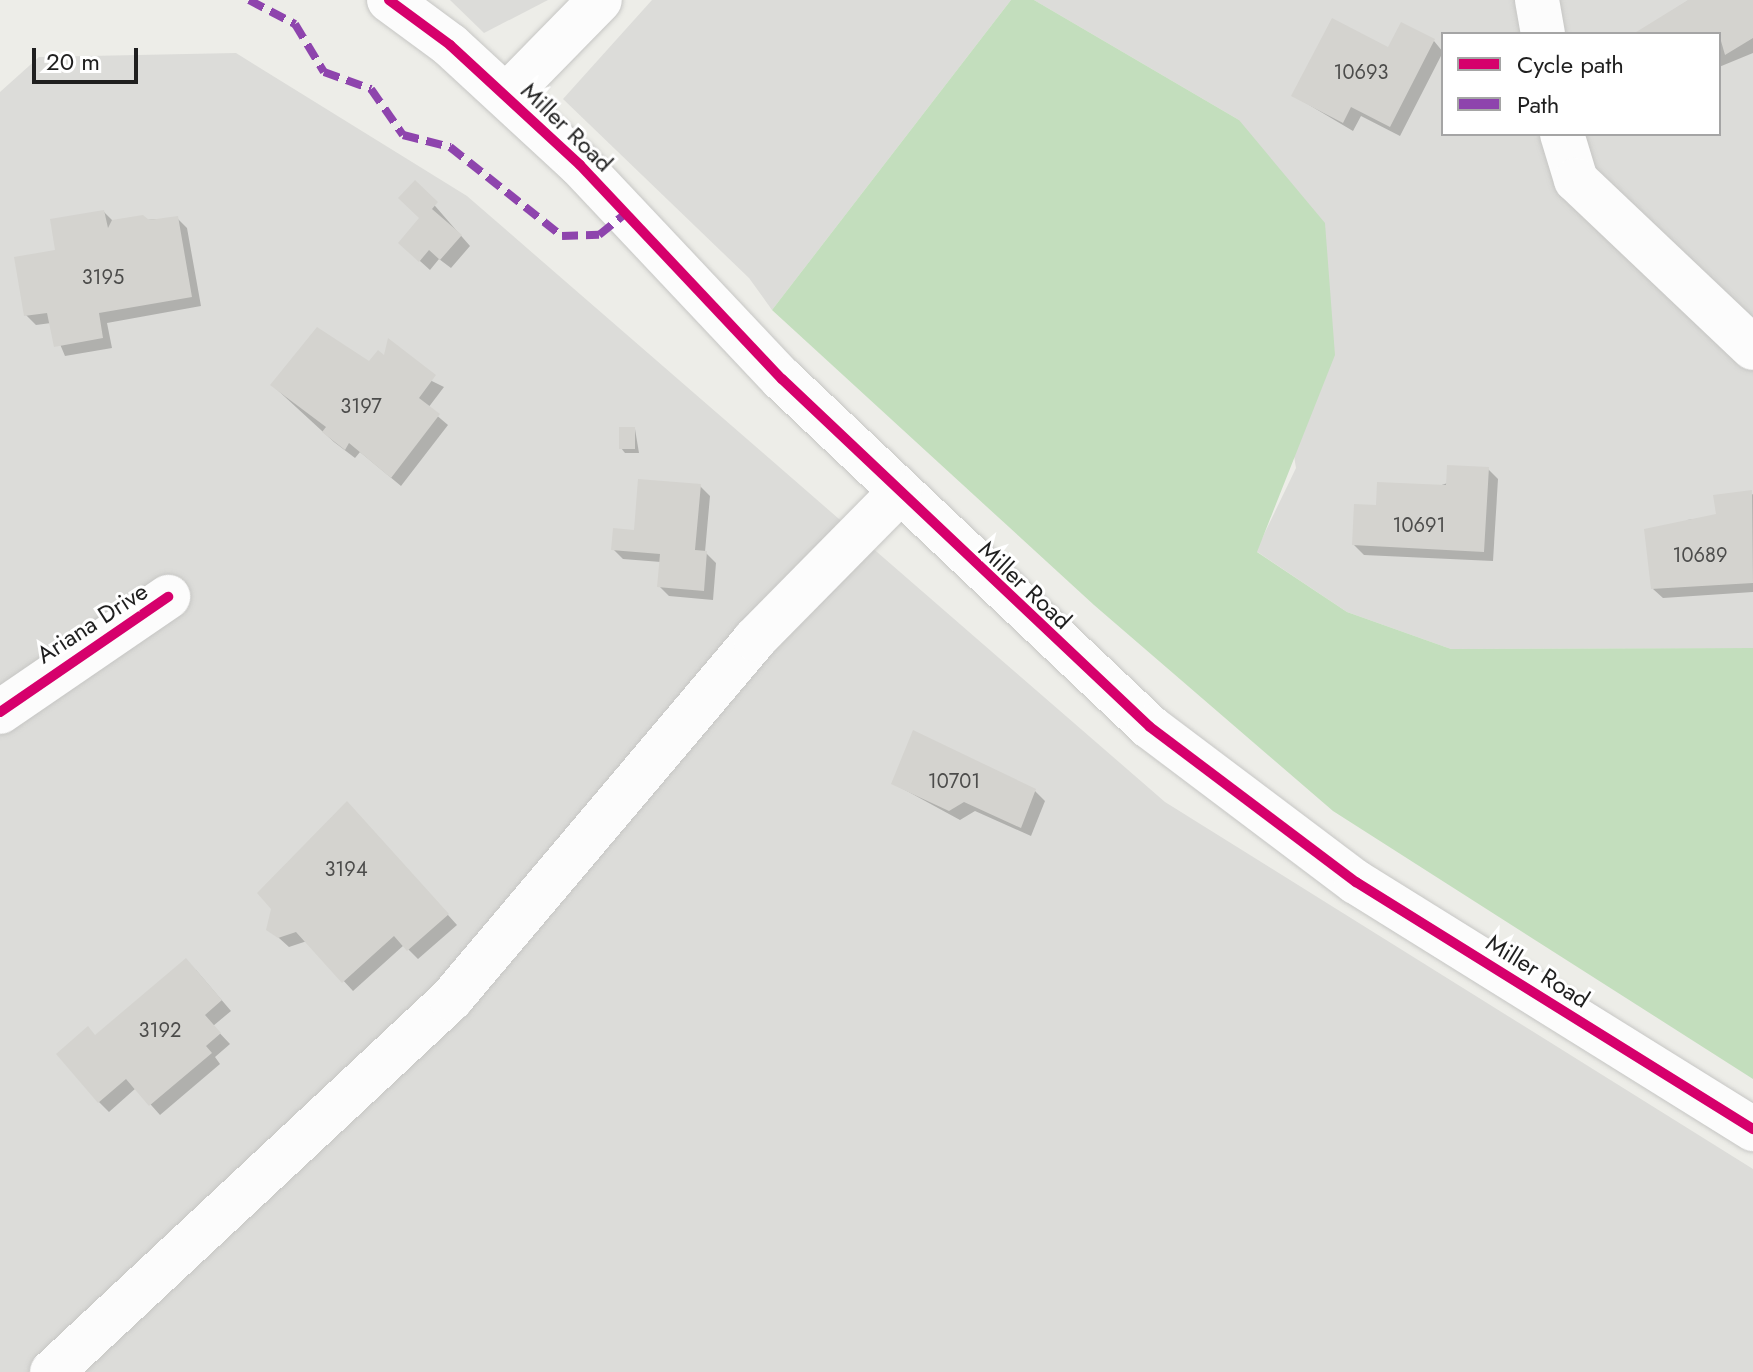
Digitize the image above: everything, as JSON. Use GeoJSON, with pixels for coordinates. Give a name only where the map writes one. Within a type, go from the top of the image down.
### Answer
{"type":"FeatureCollection","features":[{"type":"Feature","properties":{"kind":"street","name":"Miller Road"},"geometry":{"type":"LineString","coordinates":[[389,0],[506,96],[899,493],[1150,727],[1274,825],[1753,1129]]}},
{"type":"Feature","properties":{"kind":"street"},"geometry":{"type":"LineString","coordinates":[[506,96],[600,0]]}},
{"type":"Feature","properties":{"kind":"street"},"geometry":{"type":"LineString","coordinates":[[1537,0],[1543,32]]}},
{"type":"Feature","properties":{"kind":"street"},"geometry":{"type":"LineString","coordinates":[[1563,136],[1576,180],[1753,348]]}},
{"type":"Feature","properties":{"kind":"street"},"geometry":{"type":"LineString","coordinates":[[52,1372],[451,999],[755,639],[899,493]]}},
{"type":"Feature","properties":{"kind":"street","name":"Ariana Drive"},"geometry":{"type":"LineString","coordinates":[[0,712],[168,597]]}},
{"type":"Feature","properties":{"kind":"shaded area"},"geometry":{"type":"Polygon","coordinates":[[[450,0],[548,0],[484,33],[450,0]]]}},
{"type":"Feature","properties":{"kind":"shaded area"},"geometry":{"type":"Polygon","coordinates":[[[652,0],[1011,0],[772,310],[749,278],[563,99],[652,0]]]}},
{"type":"Feature","properties":{"kind":"shaded area"},"geometry":{"type":"Polygon","coordinates":[[[1034,0],[1753,0],[1753,648],[1451,649],[1347,612],[1256,551],[1296,468],[1239,120],[1034,0]]]}},
{"type":"Feature","properties":{"kind":"shaded area"},"geometry":{"type":"Polygon","coordinates":[[[236,53],[467,196],[1165,802],[1753,1169],[1753,1372],[0,1372],[0,92],[39,57],[236,53]]]}},
{"type":"Feature","properties":{"kind":"green space"},"geometry":{"type":"Polygon","coordinates":[[[1011,0],[1034,0],[1239,120],[1325,223],[1335,355],[1257,552],[1347,612],[1451,649],[1753,648],[1753,1079],[1333,811],[1094,605],[772,310],[1011,0]]]}},
{"type":"Feature","properties":{"kind":"building"},"geometry":{"type":"Polygon","coordinates":[[[1688,0],[1753,0],[1753,38],[1725,55],[1721,32],[1636,32],[1688,0]]]}},
{"type":"Feature","properties":{"kind":"building"},"geometry":{"type":"Polygon","coordinates":[[[1332,18],[1388,47],[1401,22],[1435,39],[1390,127],[1351,107],[1343,123],[1291,96],[1332,18]]]}},
{"type":"Feature","properties":{"kind":"building"},"geometry":{"type":"Polygon","coordinates":[[[415,180],[438,202],[432,209],[462,235],[440,260],[429,250],[419,262],[398,243],[419,218],[398,198],[415,180]]]}},
{"type":"Feature","properties":{"kind":"building"},"geometry":{"type":"Polygon","coordinates":[[[104,210],[108,228],[112,220],[143,215],[149,220],[178,216],[192,297],[99,313],[103,338],[54,347],[47,313],[24,316],[14,257],[55,250],[50,219],[104,210]]]}},
{"type":"Feature","properties":{"kind":"building"},"geometry":{"type":"Polygon","coordinates":[[[317,327],[369,361],[378,350],[384,355],[388,338],[436,375],[419,398],[440,414],[391,478],[349,443],[345,450],[322,432],[326,427],[270,385],[317,327]]]}},
{"type":"Feature","properties":{"kind":"building"},"geometry":{"type":"Polygon","coordinates":[[[619,427],[635,427],[635,449],[619,449],[619,427]]]}},
{"type":"Feature","properties":{"kind":"building"},"geometry":{"type":"Polygon","coordinates":[[[1447,465],[1489,467],[1484,552],[1352,545],[1354,504],[1376,505],[1377,482],[1446,485],[1447,465]]]}},
{"type":"Feature","properties":{"kind":"building"},"geometry":{"type":"Polygon","coordinates":[[[638,479],[701,484],[695,550],[707,551],[704,591],[657,587],[660,554],[611,550],[613,528],[634,530],[638,479]]]}},
{"type":"Feature","properties":{"kind":"building"},"geometry":{"type":"Polygon","coordinates":[[[1752,490],[1753,583],[1651,589],[1644,529],[1716,514],[1713,495],[1752,490]]]}},
{"type":"Feature","properties":{"kind":"building"},"geometry":{"type":"Polygon","coordinates":[[[913,730],[1036,789],[1021,828],[964,802],[949,811],[891,784],[913,730]]]}},
{"type":"Feature","properties":{"kind":"building"},"geometry":{"type":"Polygon","coordinates":[[[347,801],[449,914],[407,951],[394,936],[342,983],[296,932],[278,938],[266,930],[271,909],[257,893],[347,801]]]}},
{"type":"Feature","properties":{"kind":"building"},"geometry":{"type":"Polygon","coordinates":[[[186,958],[222,1000],[205,1015],[221,1033],[206,1046],[212,1053],[149,1106],[126,1079],[98,1103],[56,1054],[88,1026],[95,1035],[186,958]]]}},
{"type":"Feature","properties":{"kind":"marked path"},"geometry":{"type":"LineString","coordinates":[[249,0],[295,24],[324,72],[371,89],[403,135],[450,147],[562,236],[599,235],[627,212]]}},
{"type":"Feature","properties":{"kind":"cycle path"},"geometry":{"type":"LineString","coordinates":[[389,0],[450,45],[580,165],[782,379],[1150,727],[1356,882],[1753,1129]]}},
{"type":"Feature","properties":{"kind":"cycle path"},"geometry":{"type":"LineString","coordinates":[[0,712],[168,597]]}}]}
